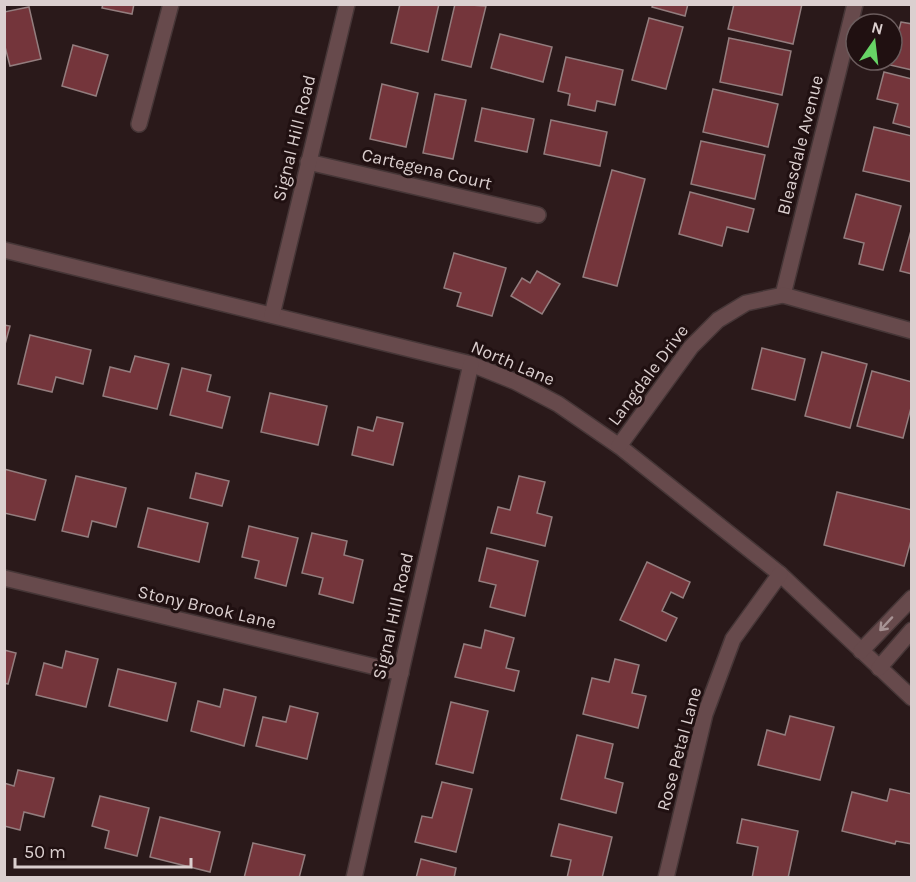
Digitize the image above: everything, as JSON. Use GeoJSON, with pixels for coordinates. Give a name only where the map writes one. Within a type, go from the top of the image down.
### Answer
{"type":"FeatureCollection","features":[{"type":"Feature","properties":{"kind":"street"},"geometry":{"type":"LineString","coordinates":[[140,124],[171,4]]}},
{"type":"Feature","properties":{"kind":"street","name":"Signal Hill Road"},"geometry":{"type":"LineString","coordinates":[[272,315],[347,4]]}},
{"type":"Feature","properties":{"kind":"street","name":"Bleasdale Avenue"},"geometry":{"type":"LineString","coordinates":[[783,295],[855,4]]}},
{"type":"Feature","properties":{"kind":"street","name":"Cartegena Court"},"geometry":{"type":"LineString","coordinates":[[308,162],[538,214]]}},
{"type":"Feature","properties":{"kind":"street","name":"North Lane"},"geometry":{"type":"LineString","coordinates":[[4,250],[471,364],[516,382],[558,404],[619,446],[780,574],[912,698]]}},
{"type":"Feature","properties":{"kind":"street","name":"Langdale Drive"},"geometry":{"type":"LineString","coordinates":[[619,446],[691,347],[718,320],[746,303],[783,295],[912,331]]}},
{"type":"Feature","properties":{"kind":"street","name":"Signal Hill Road"},"geometry":{"type":"LineString","coordinates":[[354,878],[471,364]]}},
{"type":"Feature","properties":{"kind":"street","name":"Rose Petal Lane"},"geometry":{"type":"LineString","coordinates":[[666,878],[705,714],[733,639],[780,574]]}},
{"type":"Feature","properties":{"kind":"street","name":"Stony Brook Lane"},"geometry":{"type":"LineString","coordinates":[[4,578],[400,673]]}},
{"type":"Feature","properties":{"kind":"street"},"geometry":{"type":"LineString","coordinates":[[861,651],[912,598]]}},
{"type":"Feature","properties":{"kind":"street"},"geometry":{"type":"LineString","coordinates":[[879,668],[912,630]]}},
{"type":"Feature","properties":{"kind":"building"},"geometry":{"type":"Polygon","coordinates":[[[103,4],[134,4],[132,14],[102,8],[103,4]]]}},
{"type":"Feature","properties":{"kind":"building"},"geometry":{"type":"Polygon","coordinates":[[[400,4],[439,4],[428,52],[391,43],[400,4]]]}},
{"type":"Feature","properties":{"kind":"building"},"geometry":{"type":"Polygon","coordinates":[[[455,4],[486,6],[471,67],[442,60],[455,4]]]}},
{"type":"Feature","properties":{"kind":"building"},"geometry":{"type":"Polygon","coordinates":[[[653,4],[688,4],[685,16],[652,7],[653,4]]]}},
{"type":"Feature","properties":{"kind":"building"},"geometry":{"type":"Polygon","coordinates":[[[734,4],[802,4],[793,44],[728,29],[734,4]]]}},
{"type":"Feature","properties":{"kind":"building"},"geometry":{"type":"Polygon","coordinates":[[[29,7],[41,59],[10,66],[4,43],[4,12],[29,7]]]}},
{"type":"Feature","properties":{"kind":"building"},"geometry":{"type":"Polygon","coordinates":[[[649,18],[683,27],[666,89],[632,80],[649,18]]]}},
{"type":"Feature","properties":{"kind":"building"},"geometry":{"type":"Polygon","coordinates":[[[904,23],[912,24],[912,70],[904,68],[904,23]]]}},
{"type":"Feature","properties":{"kind":"building"},"geometry":{"type":"Polygon","coordinates":[[[500,34],[552,47],[543,82],[491,68],[500,34]]]}},
{"type":"Feature","properties":{"kind":"building"},"geometry":{"type":"Polygon","coordinates":[[[729,38],[791,51],[782,95],[720,82],[729,38]]]}},
{"type":"Feature","properties":{"kind":"building"},"geometry":{"type":"Polygon","coordinates":[[[73,45],[108,55],[96,96],[62,86],[73,45]]]}},
{"type":"Feature","properties":{"kind":"building"},"geometry":{"type":"Polygon","coordinates":[[[566,57],[623,70],[615,105],[597,101],[595,111],[568,105],[570,94],[558,91],[566,57]]]}},
{"type":"Feature","properties":{"kind":"building"},"geometry":{"type":"Polygon","coordinates":[[[884,72],[912,79],[912,128],[893,123],[898,104],[877,99],[884,72]]]}},
{"type":"Feature","properties":{"kind":"building"},"geometry":{"type":"Polygon","coordinates":[[[382,84],[418,93],[406,147],[370,139],[382,84]]]}},
{"type":"Feature","properties":{"kind":"building"},"geometry":{"type":"Polygon","coordinates":[[[713,89],[778,104],[768,147],[703,132],[713,89]]]}},
{"type":"Feature","properties":{"kind":"building"},"geometry":{"type":"Polygon","coordinates":[[[435,94],[466,100],[453,159],[423,153],[435,94]]]}},
{"type":"Feature","properties":{"kind":"building"},"geometry":{"type":"Polygon","coordinates":[[[482,108],[534,119],[527,152],[475,141],[482,108]]]}},
{"type":"Feature","properties":{"kind":"building"},"geometry":{"type":"Polygon","coordinates":[[[551,120],[607,132],[600,166],[544,154],[551,120]]]}},
{"type":"Feature","properties":{"kind":"building"},"geometry":{"type":"Polygon","coordinates":[[[874,127],[912,136],[912,182],[863,171],[874,127]]]}},
{"type":"Feature","properties":{"kind":"building"},"geometry":{"type":"Polygon","coordinates":[[[701,141],[765,155],[755,199],[691,184],[701,141]]]}},
{"type":"Feature","properties":{"kind":"building"},"geometry":{"type":"Polygon","coordinates":[[[612,170],[645,179],[617,286],[583,277],[612,170]]]}},
{"type":"Feature","properties":{"kind":"building"},"geometry":{"type":"Polygon","coordinates":[[[690,192],[754,209],[748,232],[727,227],[722,246],[679,234],[690,192]]]}},
{"type":"Feature","properties":{"kind":"building"},"geometry":{"type":"Polygon","coordinates":[[[856,194],[901,206],[883,270],[859,264],[864,243],[844,238],[856,194]]]}},
{"type":"Feature","properties":{"kind":"building"},"geometry":{"type":"Polygon","coordinates":[[[912,227],[912,274],[900,271],[912,227]]]}},
{"type":"Feature","properties":{"kind":"building"},"geometry":{"type":"Polygon","coordinates":[[[454,253],[506,268],[492,316],[457,306],[461,293],[444,288],[454,253]]]}},
{"type":"Feature","properties":{"kind":"building"},"geometry":{"type":"Polygon","coordinates":[[[537,271],[560,284],[542,314],[511,296],[522,278],[530,283],[537,271]]]}},
{"type":"Feature","properties":{"kind":"building"},"geometry":{"type":"Polygon","coordinates":[[[4,325],[10,326],[4,348],[4,325]]]}},
{"type":"Feature","properties":{"kind":"building"},"geometry":{"type":"Polygon","coordinates":[[[30,335],[91,350],[83,384],[56,377],[52,392],[18,384],[30,335]]]}},
{"type":"Feature","properties":{"kind":"building"},"geometry":{"type":"Polygon","coordinates":[[[762,348],[805,359],[795,400],[752,389],[762,348]]]}},
{"type":"Feature","properties":{"kind":"building"},"geometry":{"type":"Polygon","coordinates":[[[822,352],[867,364],[850,428],[805,416],[822,352]]]}},
{"type":"Feature","properties":{"kind":"building"},"geometry":{"type":"Polygon","coordinates":[[[135,356],[169,364],[157,409],[103,396],[110,367],[130,372],[135,356]]]}},
{"type":"Feature","properties":{"kind":"building"},"geometry":{"type":"Polygon","coordinates":[[[182,368],[211,375],[207,391],[230,397],[222,428],[170,415],[182,368]]]}},
{"type":"Feature","properties":{"kind":"building"},"geometry":{"type":"Polygon","coordinates":[[[872,371],[912,382],[912,404],[903,438],[857,426],[872,371]]]}},
{"type":"Feature","properties":{"kind":"building"},"geometry":{"type":"Polygon","coordinates":[[[270,393],[327,406],[318,445],[261,432],[270,393]]]}},
{"type":"Feature","properties":{"kind":"building"},"geometry":{"type":"Polygon","coordinates":[[[377,417],[403,423],[393,465],[352,455],[358,427],[373,431],[377,417]]]}},
{"type":"Feature","properties":{"kind":"building"},"geometry":{"type":"Polygon","coordinates":[[[4,469],[46,480],[35,520],[4,513],[4,469]]]}},
{"type":"Feature","properties":{"kind":"building"},"geometry":{"type":"Polygon","coordinates":[[[196,473],[229,481],[222,506],[190,498],[196,473]]]}},
{"type":"Feature","properties":{"kind":"building"},"geometry":{"type":"Polygon","coordinates":[[[76,476],[126,488],[116,527],[92,521],[88,537],[62,531],[76,476]]]}},
{"type":"Feature","properties":{"kind":"building"},"geometry":{"type":"Polygon","coordinates":[[[519,476],[545,482],[537,513],[552,517],[545,546],[491,533],[498,507],[510,510],[519,476]]]}},
{"type":"Feature","properties":{"kind":"building"},"geometry":{"type":"Polygon","coordinates":[[[837,492],[912,510],[912,537],[904,566],[824,545],[837,492]]]}},
{"type":"Feature","properties":{"kind":"building"},"geometry":{"type":"Polygon","coordinates":[[[148,508],[208,523],[199,562],[138,547],[148,508]]]}},
{"type":"Feature","properties":{"kind":"building"},"geometry":{"type":"Polygon","coordinates":[[[249,526],[298,538],[286,586],[255,578],[259,561],[242,557],[249,526]]]}},
{"type":"Feature","properties":{"kind":"building"},"geometry":{"type":"Polygon","coordinates":[[[312,533],[347,541],[344,555],[363,560],[353,603],[319,594],[323,578],[302,573],[312,533]]]}},
{"type":"Feature","properties":{"kind":"building"},"geometry":{"type":"Polygon","coordinates":[[[487,548],[538,561],[525,616],[490,607],[496,585],[479,581],[487,548]]]}},
{"type":"Feature","properties":{"kind":"building"},"geometry":{"type":"Polygon","coordinates":[[[647,562],[690,582],[683,598],[671,592],[662,611],[677,618],[666,641],[620,620],[647,562]]]}},
{"type":"Feature","properties":{"kind":"building"},"geometry":{"type":"Polygon","coordinates":[[[485,630],[514,638],[506,668],[519,671],[514,691],[455,677],[464,644],[481,648],[485,630]]]}},
{"type":"Feature","properties":{"kind":"building"},"geometry":{"type":"Polygon","coordinates":[[[4,650],[16,653],[8,684],[4,683],[4,650]]]}},
{"type":"Feature","properties":{"kind":"building"},"geometry":{"type":"Polygon","coordinates":[[[66,651],[98,659],[86,707],[36,695],[44,663],[62,668],[66,651]]]}},
{"type":"Feature","properties":{"kind":"building"},"geometry":{"type":"Polygon","coordinates":[[[615,659],[639,665],[632,693],[646,696],[638,728],[583,714],[592,678],[609,682],[615,659]]]}},
{"type":"Feature","properties":{"kind":"building"},"geometry":{"type":"Polygon","coordinates":[[[118,669],[176,683],[167,721],[109,706],[118,669]]]}},
{"type":"Feature","properties":{"kind":"building"},"geometry":{"type":"Polygon","coordinates":[[[224,689],[256,697],[244,746],[191,731],[198,701],[220,707],[224,689]]]}},
{"type":"Feature","properties":{"kind":"building"},"geometry":{"type":"Polygon","coordinates":[[[451,702],[488,711],[473,773],[436,764],[451,702]]]}},
{"type":"Feature","properties":{"kind":"building"},"geometry":{"type":"Polygon","coordinates":[[[290,706],[318,713],[307,759],[256,746],[263,717],[286,722],[290,706]]]}},
{"type":"Feature","properties":{"kind":"building"},"geometry":{"type":"Polygon","coordinates":[[[790,716],[834,727],[820,780],[758,765],[767,730],[785,735],[790,716]]]}},
{"type":"Feature","properties":{"kind":"building"},"geometry":{"type":"Polygon","coordinates":[[[577,735],[613,744],[605,778],[623,783],[616,813],[561,799],[577,735]]]}},
{"type":"Feature","properties":{"kind":"building"},"geometry":{"type":"Polygon","coordinates":[[[18,770],[54,778],[44,817],[24,812],[20,830],[4,826],[4,783],[14,786],[18,770]]]}},
{"type":"Feature","properties":{"kind":"building"},"geometry":{"type":"Polygon","coordinates":[[[442,782],[472,789],[456,852],[415,842],[422,816],[432,818],[442,782]]]}},
{"type":"Feature","properties":{"kind":"building"},"geometry":{"type":"Polygon","coordinates":[[[890,789],[912,794],[912,844],[896,841],[895,844],[842,831],[852,792],[887,801],[890,789]]]}},
{"type":"Feature","properties":{"kind":"building"},"geometry":{"type":"Polygon","coordinates":[[[100,796],[149,808],[137,856],[105,848],[109,831],[92,826],[100,796]]]}},
{"type":"Feature","properties":{"kind":"building"},"geometry":{"type":"Polygon","coordinates":[[[160,817],[220,832],[210,872],[150,857],[160,817]]]}},
{"type":"Feature","properties":{"kind":"building"},"geometry":{"type":"Polygon","coordinates":[[[742,819],[798,831],[788,878],[752,878],[758,847],[737,843],[742,819]]]}},
{"type":"Feature","properties":{"kind":"building"},"geometry":{"type":"Polygon","coordinates":[[[559,824],[612,837],[602,878],[567,878],[571,860],[551,856],[559,824]]]}},
{"type":"Feature","properties":{"kind":"building"},"geometry":{"type":"Polygon","coordinates":[[[253,843],[305,855],[299,878],[244,878],[253,843]]]}},
{"type":"Feature","properties":{"kind":"building"},"geometry":{"type":"Polygon","coordinates":[[[421,859],[456,868],[454,878],[416,878],[421,859]]]}}]}
